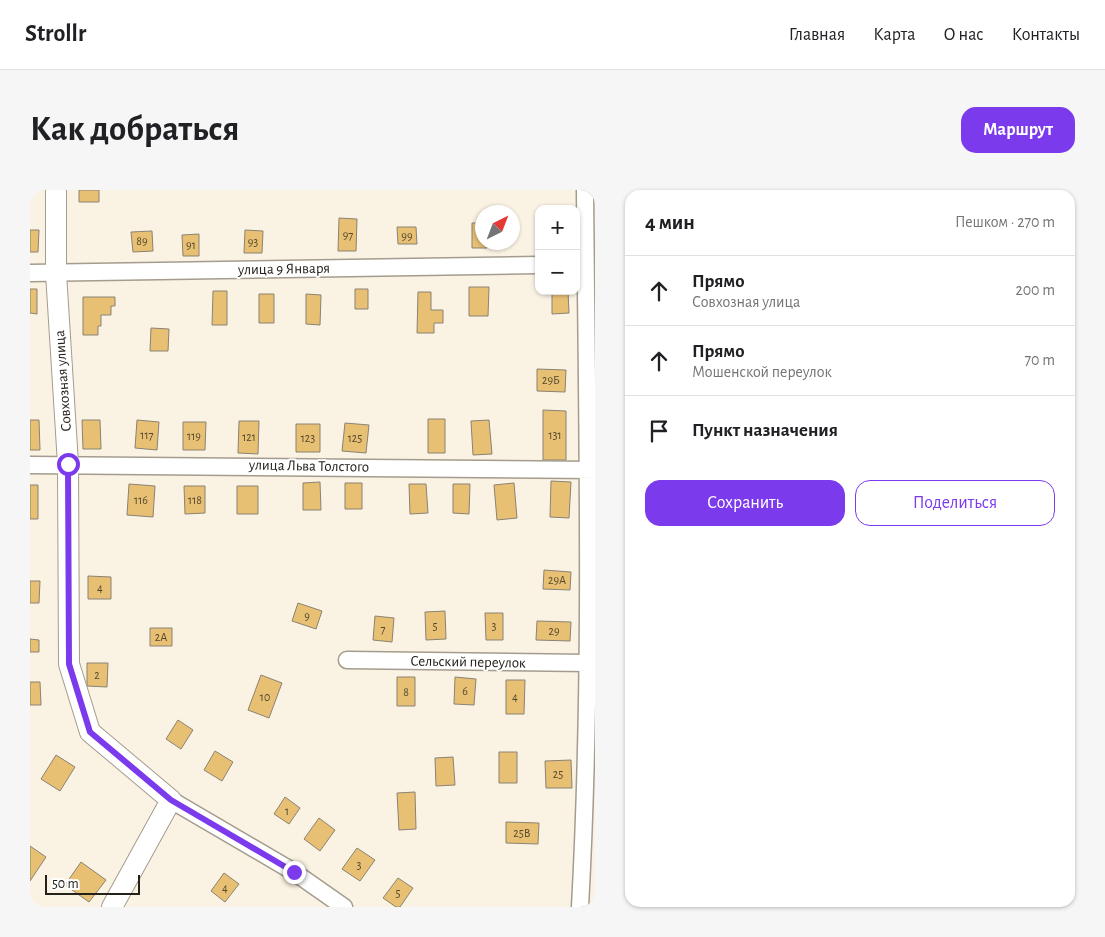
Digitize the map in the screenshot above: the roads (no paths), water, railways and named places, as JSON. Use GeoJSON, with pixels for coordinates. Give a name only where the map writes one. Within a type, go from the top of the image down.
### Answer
{"type":"FeatureCollection","features":[{"type":"Feature","properties":{"kind":"main road","name":"Совхозная улица"},"geometry":{"type":"LineString","coordinates":[[56,190],[56,273],[68,464],[69,664],[90,732],[171,800]]}},
{"type":"Feature","properties":{"kind":"main road"},"geometry":{"type":"LineString","coordinates":[[112,907],[171,800]]}},
{"type":"Feature","properties":{"kind":"street"},"geometry":{"type":"LineString","coordinates":[[580,907],[584,834],[591,469],[581,265],[585,190]]}},
{"type":"Feature","properties":{"kind":"street","name":"улица 9 Января"},"geometry":{"type":"LineString","coordinates":[[30,273],[535,265]]}},
{"type":"Feature","properties":{"kind":"street","name":"улица Льва Толстого"},"geometry":{"type":"LineString","coordinates":[[30,465],[591,469]]}},
{"type":"Feature","properties":{"kind":"street","name":"Сельский переулок"},"geometry":{"type":"LineString","coordinates":[[348,660],[588,663]]}},
{"type":"Feature","properties":{"kind":"street"},"geometry":{"type":"LineString","coordinates":[[171,800],[294,872],[344,907]]}}]}
